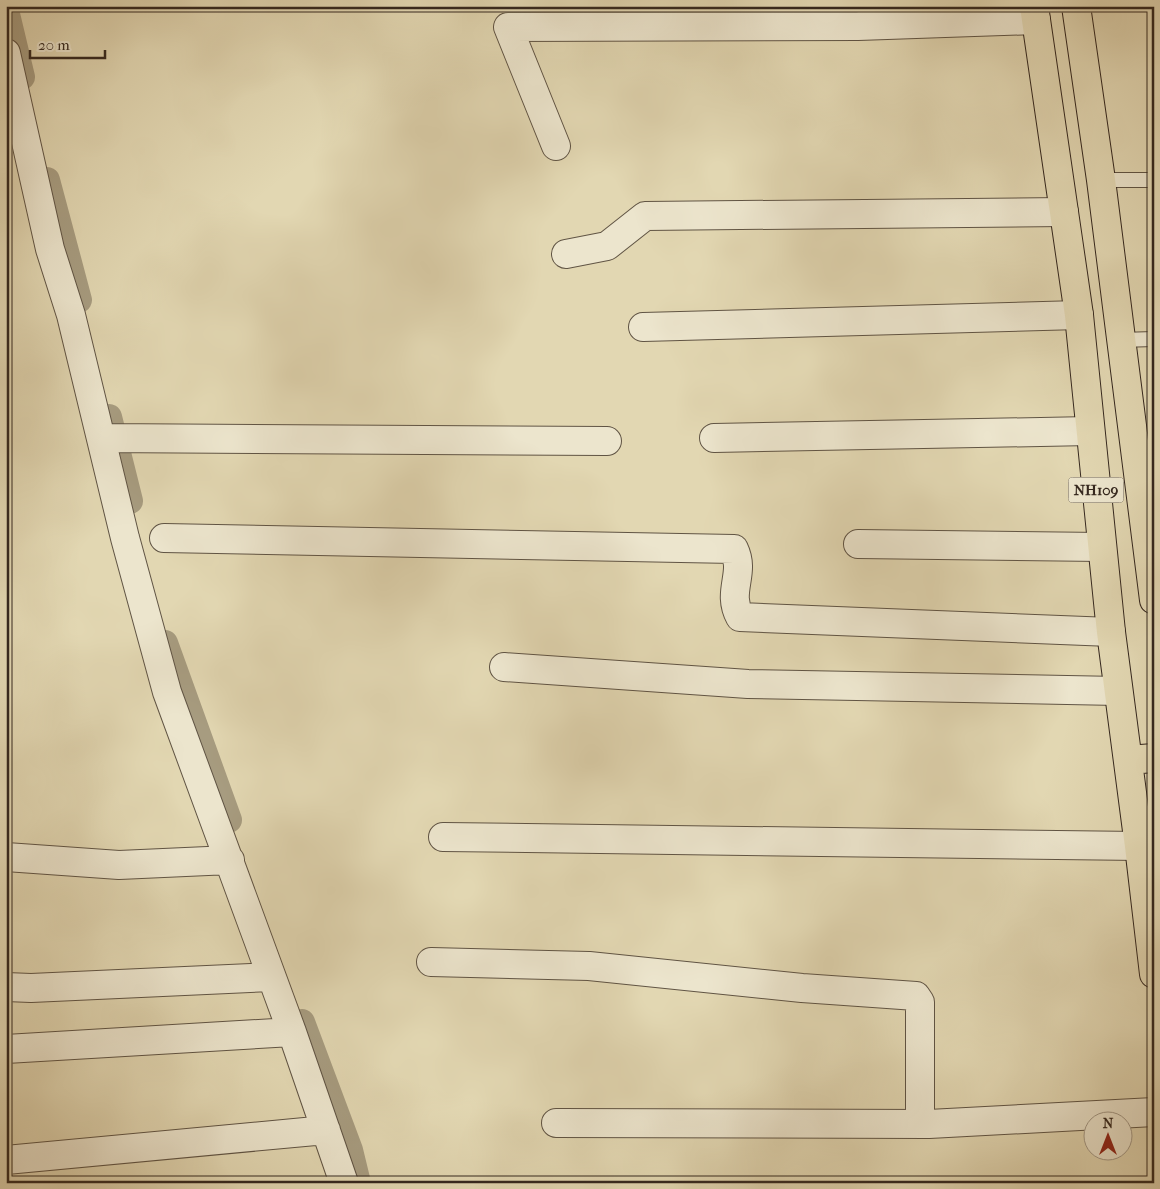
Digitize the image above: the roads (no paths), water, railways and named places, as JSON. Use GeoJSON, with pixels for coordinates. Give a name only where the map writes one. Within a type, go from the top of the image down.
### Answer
{"type":"FeatureCollection","features":[{"type":"Feature","properties":{"kind":"highway","name":"NH109"},"geometry":{"type":"LineString","coordinates":[[1076,6],[1101,180],[1154,600]]}},
{"type":"Feature","properties":{"kind":"highway","name":"NH109"},"geometry":{"type":"LineString","coordinates":[[1036,13],[1079,315],[1110,632],[1118,691],[1141,759],[1140,846],[1154,974]]}},
{"type":"Feature","properties":{"kind":"street"},"geometry":{"type":"LineString","coordinates":[[556,146],[508,27],[858,26],[1036,13]]}},
{"type":"Feature","properties":{"kind":"street"},"geometry":{"type":"LineString","coordinates":[[6,53],[50,249],[114,437],[125,538],[167,692],[230,860],[344,1183]]}},
{"type":"Feature","properties":{"kind":"street"},"geometry":{"type":"LineString","coordinates":[[566,254],[607,246],[645,216],[1064,212]]}},
{"type":"Feature","properties":{"kind":"street"},"geometry":{"type":"LineString","coordinates":[[643,328],[1079,315]]}},
{"type":"Feature","properties":{"kind":"street"},"geometry":{"type":"LineString","coordinates":[[714,438],[1090,432]]}},
{"type":"Feature","properties":{"kind":"street"},"geometry":{"type":"LineString","coordinates":[[114,437],[607,441]]}},
{"type":"Feature","properties":{"kind":"street"},"geometry":{"type":"LineString","coordinates":[[164,538],[734,549],[740,560],[734,605],[740,617],[1110,632]]}},
{"type":"Feature","properties":{"kind":"street"},"geometry":{"type":"LineString","coordinates":[[858,544],[1102,547]]}},
{"type":"Feature","properties":{"kind":"street"},"geometry":{"type":"LineString","coordinates":[[504,667],[762,685],[1118,691]]}},
{"type":"Feature","properties":{"kind":"street"},"geometry":{"type":"LineString","coordinates":[[443,837],[1140,846]]}},
{"type":"Feature","properties":{"kind":"street"},"geometry":{"type":"LineString","coordinates":[[6,856],[119,865],[230,860]]}},
{"type":"Feature","properties":{"kind":"street"},"geometry":{"type":"LineString","coordinates":[[431,962],[589,966],[802,988],[916,996],[920,1002],[920,1124]]}},
{"type":"Feature","properties":{"kind":"street"},"geometry":{"type":"LineString","coordinates":[[6,987],[271,977]]}},
{"type":"Feature","properties":{"kind":"street"},"geometry":{"type":"LineString","coordinates":[[6,1049],[292,1032]]}},
{"type":"Feature","properties":{"kind":"street"},"geometry":{"type":"LineString","coordinates":[[556,1123],[920,1124],[1154,1112]]}},
{"type":"Feature","properties":{"kind":"street"},"geometry":{"type":"LineString","coordinates":[[6,1160],[326,1130]]}},
{"type":"Feature","properties":{"kind":"lane"},"geometry":{"type":"LineString","coordinates":[[1101,180],[1154,180]]}},
{"type":"Feature","properties":{"kind":"lane"},"geometry":{"type":"LineString","coordinates":[[1120,340],[1154,339]]}},
{"type":"Feature","properties":{"kind":"waterway"},"geometry":{"type":"LineString","coordinates":[[6,10],[22,77]]}},
{"type":"Feature","properties":{"kind":"waterway"},"geometry":{"type":"LineString","coordinates":[[47,180],[79,300]]}},
{"type":"Feature","properties":{"kind":"waterway"},"geometry":{"type":"LineString","coordinates":[[109,417],[130,501]]}},
{"type":"Feature","properties":{"kind":"waterway"},"geometry":{"type":"LineString","coordinates":[[165,643],[229,820]]}},
{"type":"Feature","properties":{"kind":"waterway"},"geometry":{"type":"LineString","coordinates":[[302,1022],[350,1150],[358,1183]]}}]}
